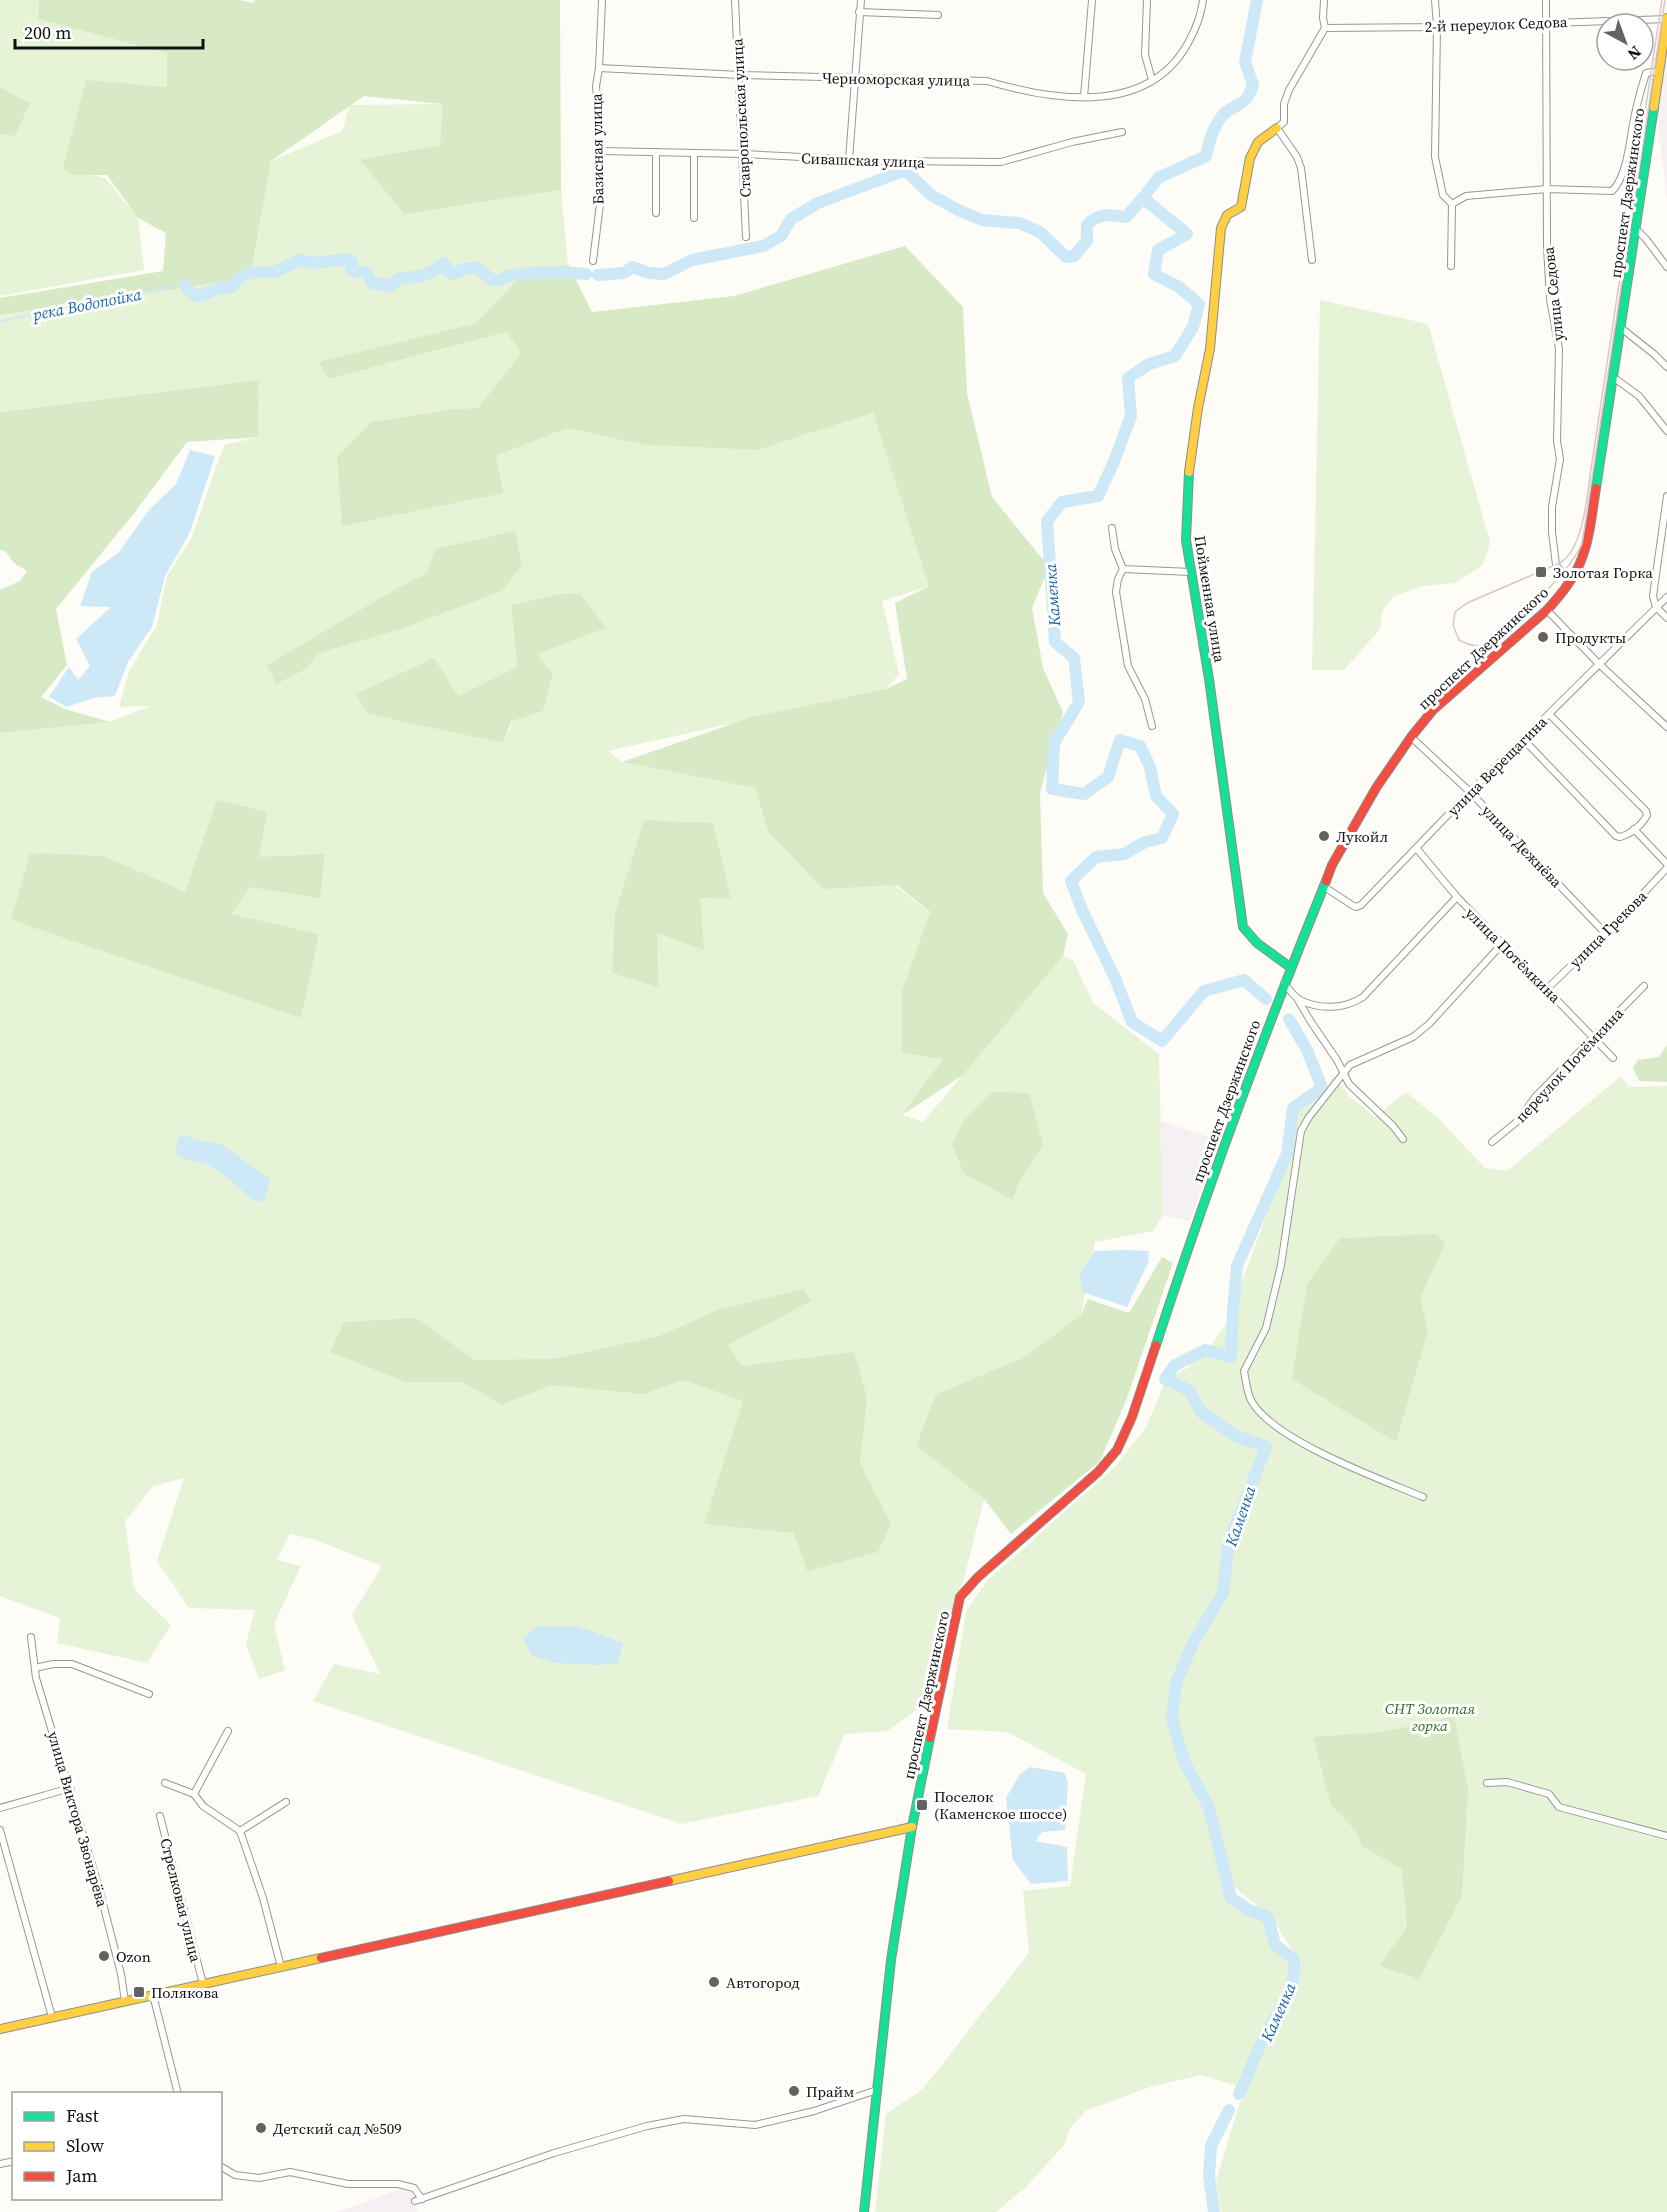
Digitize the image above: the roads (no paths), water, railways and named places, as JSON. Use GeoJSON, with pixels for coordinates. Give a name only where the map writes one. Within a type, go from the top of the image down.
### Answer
{"type":"FeatureCollection","features":[{"type":"Feature","properties":{"kind":"street","name":"Базисная улица"},"geometry":{"type":"LineString","coordinates":[[593,261],[600,204],[601,151],[596,86],[602,0]]}},
{"type":"Feature","properties":{"kind":"street","name":"Ставропольская улица"},"geometry":{"type":"LineString","coordinates":[[735,0],[744,154],[746,237]]}},
{"type":"Feature","properties":{"kind":"street"},"geometry":{"type":"LineString","coordinates":[[849,160],[861,0]]}},
{"type":"Feature","properties":{"kind":"street"},"geometry":{"type":"LineString","coordinates":[[1084,97],[1092,0]]}},
{"type":"Feature","properties":{"kind":"street"},"geometry":{"type":"LineString","coordinates":[[1147,0],[1145,55],[1152,80]]}},
{"type":"Feature","properties":{"kind":"street","name":"Черноморская улица"},"geometry":{"type":"LineString","coordinates":[[599,68],[740,75],[987,81],[1071,97],[1131,92],[1170,68],[1180,58],[1201,15],[1203,0]]}},
{"type":"Feature","properties":{"kind":"street"},"geometry":{"type":"LineString","coordinates":[[1312,260],[1301,168],[1297,157],[1277,128],[1284,122],[1284,104],[1289,90],[1325,28],[1324,0]]}},
{"type":"Feature","properties":{"kind":"street"},"geometry":{"type":"LineString","coordinates":[[1435,0],[1437,27],[1435,157],[1443,195],[1452,204],[1451,266]]}},
{"type":"Feature","properties":{"kind":"street","name":"улица Седова"},"geometry":{"type":"LineString","coordinates":[[1546,0],[1547,247],[1550,299],[1559,349],[1557,441],[1560,459],[1552,507],[1552,532],[1555,561],[1561,573],[1570,583]]}},
{"type":"Feature","properties":{"kind":"street"},"geometry":{"type":"LineString","coordinates":[[859,12],[938,15]]}},
{"type":"Feature","properties":{"kind":"street","name":"2-й переулок Седова"},"geometry":{"type":"LineString","coordinates":[[1325,28],[1437,27],[1667,19]]}},
{"type":"Feature","properties":{"kind":"street","name":"проспект Дзержинского"},"geometry":{"type":"LineString","coordinates":[[864,2212],[891,1960],[912,1827],[960,1597],[978,1577],[1098,1472],[1117,1450],[1132,1418],[1183,1262],[1290,967],[1323,886],[1350,830],[1411,737],[1433,710],[1547,610],[1570,583],[1580,564],[1585,549],[1621,328],[1667,19]]}},
{"type":"Feature","properties":{"kind":"street"},"geometry":{"type":"LineString","coordinates":[[1452,204],[1466,196],[1547,189],[1612,191],[1618,185],[1646,73],[1659,71]]}},
{"type":"Feature","properties":{"kind":"street","name":"Пойменная улица"},"geometry":{"type":"LineString","coordinates":[[1277,128],[1258,142],[1250,158],[1241,207],[1225,216],[1221,228],[1210,349],[1190,461],[1186,540],[1209,679],[1243,927],[1257,943],[1290,967]]}},
{"type":"Feature","properties":{"kind":"street","name":"Сивашская улица"},"geometry":{"type":"LineString","coordinates":[[601,151],[744,154],[954,163],[1001,162],[1072,142],[1122,132]]}},
{"type":"Feature","properties":{"kind":"street"},"geometry":{"type":"LineString","coordinates":[[656,152],[657,213]]}},
{"type":"Feature","properties":{"kind":"street"},"geometry":{"type":"LineString","coordinates":[[694,154],[694,218]]}},
{"type":"Feature","properties":{"kind":"street"},"geometry":{"type":"LineString","coordinates":[[1635,228],[1667,267]]}},
{"type":"Feature","properties":{"kind":"street"},"geometry":{"type":"LineString","coordinates":[[1621,328],[1654,354],[1667,368]]}},
{"type":"Feature","properties":{"kind":"street"},"geometry":{"type":"LineString","coordinates":[[1613,377],[1639,396],[1667,431]]}},
{"type":"Feature","properties":{"kind":"street"},"geometry":{"type":"LineString","coordinates":[[1667,496],[1653,596],[1656,607],[1667,618]]}},
{"type":"Feature","properties":{"kind":"street"},"geometry":{"type":"LineString","coordinates":[[1112,528],[1115,549],[1123,569],[1118,579],[1116,592],[1128,666],[1145,699],[1152,726]]}},
{"type":"Feature","properties":{"kind":"street"},"geometry":{"type":"LineString","coordinates":[[1123,569],[1191,572]]}},
{"type":"Feature","properties":{"kind":"street","name":"улица Верещагина"},"geometry":{"type":"LineString","coordinates":[[1323,886],[1356,907],[1361,905],[1470,792],[1667,597]]}},
{"type":"Feature","properties":{"kind":"street"},"geometry":{"type":"LineString","coordinates":[[1547,610],[1667,727]]}},
{"type":"Feature","properties":{"kind":"street"},"geometry":{"type":"LineString","coordinates":[[1524,740],[1616,836],[1626,836],[1646,818],[1646,811],[1549,714]]}},
{"type":"Feature","properties":{"kind":"street","name":"улица Дежнёва"},"geometry":{"type":"LineString","coordinates":[[1411,737],[1470,792],[1605,933]]}},
{"type":"Feature","properties":{"kind":"street"},"geometry":{"type":"LineString","coordinates":[[1634,829],[1667,866]]}},
{"type":"Feature","properties":{"kind":"street","name":"улица Потёмкина"},"geometry":{"type":"LineString","coordinates":[[1417,849],[1457,897],[1613,1058]]}},
{"type":"Feature","properties":{"kind":"street","name":"улица Грекова"},"geometry":{"type":"LineString","coordinates":[[1547,989],[1605,933],[1667,866]]}},
{"type":"Feature","properties":{"kind":"street"},"geometry":{"type":"LineString","coordinates":[[1298,1000],[1314,1005],[1337,1007],[1354,1003],[1363,997],[1457,897]]}},
{"type":"Feature","properties":{"kind":"street"},"geometry":{"type":"LineString","coordinates":[[1423,1497],[1301,1443],[1267,1420],[1251,1401],[1244,1371],[1266,1328],[1281,1265],[1301,1131],[1309,1117],[1350,1065],[1406,1041],[1429,1024],[1502,944]]}},
{"type":"Feature","properties":{"kind":"street"},"geometry":{"type":"LineString","coordinates":[[1284,983],[1298,1000],[1344,1072],[1349,1084],[1393,1126],[1403,1139]]}},
{"type":"Feature","properties":{"kind":"street","name":"переулок Потёмкина"},"geometry":{"type":"LineString","coordinates":[[1492,1142],[1519,1120],[1535,1097],[1644,986]]}},
{"type":"Feature","properties":{"kind":"street","name":"улица Виктора Звонарёва"},"geometry":{"type":"LineString","coordinates":[[31,1637],[36,1678],[71,1790],[116,1952],[126,2001]]}},
{"type":"Feature","properties":{"kind":"street"},"geometry":{"type":"LineString","coordinates":[[35,1668],[52,1664],[72,1664],[149,1694]]}},
{"type":"Feature","properties":{"kind":"street"},"geometry":{"type":"LineString","coordinates":[[194,1794],[228,1731]]}},
{"type":"Feature","properties":{"kind":"street"},"geometry":{"type":"LineString","coordinates":[[1487,1783],[1507,1782],[1549,1794],[1559,1807],[1667,1836]]}},
{"type":"Feature","properties":{"kind":"street"},"geometry":{"type":"LineString","coordinates":[[165,1783],[194,1794],[202,1806],[240,1831],[263,1898],[281,1967]]}},
{"type":"Feature","properties":{"kind":"street"},"geometry":{"type":"LineString","coordinates":[[0,1808],[71,1790]]}},
{"type":"Feature","properties":{"kind":"street"},"geometry":{"type":"LineString","coordinates":[[240,1831],[286,1802]]}},
{"type":"Feature","properties":{"kind":"street","name":"Стрелковая улица"},"geometry":{"type":"LineString","coordinates":[[160,1816],[203,1984]]}},
{"type":"Feature","properties":{"kind":"street"},"geometry":{"type":"LineString","coordinates":[[0,2029],[912,1827]]}},
{"type":"Feature","properties":{"kind":"street"},"geometry":{"type":"LineString","coordinates":[[0,1830],[52,2017]]}},
{"type":"Feature","properties":{"kind":"street"},"geometry":{"type":"LineString","coordinates":[[153,1995],[177,2092]]}},
{"type":"Feature","properties":{"kind":"street"},"geometry":{"type":"LineString","coordinates":[[222,2167],[235,2175],[259,2178],[290,2172],[348,2184],[398,2184],[414,2188],[418,2200],[554,2153],[646,2126],[684,2119],[755,2125],[814,2111],[877,2090]]}},
{"type":"Feature","properties":{"kind":"water"},"geometry":{"type":"Polygon","coordinates":[[[190,450],[215,456],[190,532],[165,576],[152,627],[128,662],[115,696],[93,698],[67,707],[49,697],[69,667],[78,680],[90,666],[76,639],[111,607],[80,606],[92,572],[118,553],[150,509],[176,484],[190,450]]]}},
{"type":"Feature","properties":{"kind":"water"},"geometry":{"type":"Polygon","coordinates":[[[184,1134],[196,1140],[221,1144],[270,1179],[265,1199],[259,1202],[253,1201],[212,1167],[178,1156],[176,1148],[179,1138],[184,1134]]]}},
{"type":"Feature","properties":{"kind":"water"},"geometry":{"type":"Polygon","coordinates":[[[1095,1251],[1149,1251],[1148,1263],[1127,1307],[1082,1292],[1080,1273],[1095,1251]]]}},
{"type":"Feature","properties":{"kind":"water"},"geometry":{"type":"Polygon","coordinates":[[[536,1626],[577,1626],[623,1643],[618,1663],[598,1665],[555,1663],[532,1655],[523,1639],[536,1626]]]}},
{"type":"Feature","properties":{"kind":"water"},"geometry":{"type":"Polygon","coordinates":[[[1030,1767],[1065,1773],[1068,1783],[1065,1830],[1042,1832],[1035,1841],[1067,1847],[1068,1881],[1031,1884],[1013,1860],[1006,1798],[1020,1774],[1030,1767]]]}},
{"type":"Feature","properties":{"kind":"waterway","name":"Каменка"},"geometry":{"type":"LineString","coordinates":[[1257,0],[1245,62],[1253,85],[1250,93],[1244,102],[1229,110],[1220,119],[1212,134],[1206,156],[1158,178],[1143,198],[1187,234],[1158,250],[1154,274],[1179,287],[1199,304],[1193,327],[1175,356],[1149,364],[1128,378],[1131,416],[1098,496],[1062,502],[1047,521],[1055,642],[1074,658],[1079,702],[1054,743],[1052,789],[1084,794],[1108,777],[1120,740],[1140,746],[1150,767],[1156,796],[1173,814],[1162,838],[1145,842],[1124,854],[1096,857],[1071,881],[1082,910],[1115,978],[1132,1022],[1162,1041],[1204,991],[1244,980],[1266,999]]}},
{"type":"Feature","properties":{"kind":"waterway"},"geometry":{"type":"LineString","coordinates":[[598,275],[624,273],[632,267],[649,273],[664,274],[692,260],[763,246],[781,236],[791,219],[818,203],[903,171]]}},
{"type":"Feature","properties":{"kind":"waterway"},"geometry":{"type":"LineString","coordinates":[[906,171],[931,195],[960,211],[982,220],[1019,223],[1040,232],[1066,257],[1074,256],[1087,241],[1087,225],[1091,221],[1105,215],[1126,217],[1143,198]]}},
{"type":"Feature","properties":{"kind":"waterway"},"geometry":{"type":"LineString","coordinates":[[185,285],[195,296],[200,296],[221,288],[231,288],[241,276],[255,272],[274,272],[300,260],[313,263],[349,259],[352,262],[353,272],[366,272],[372,283],[391,286],[398,279],[421,276],[436,270],[443,263],[451,274],[476,268],[497,280],[510,275],[530,273],[586,274]]}},
{"type":"Feature","properties":{"kind":"waterway","name":"река Водопойка"},"geometry":{"type":"LineString","coordinates":[[0,321],[175,286]]}},
{"type":"Feature","properties":{"kind":"waterway","name":"Каменка"},"geometry":{"type":"LineString","coordinates":[[1239,2094],[1262,2042],[1289,1992],[1294,1959],[1275,1945],[1268,1917],[1249,1910],[1231,1898],[1209,1808],[1184,1761],[1172,1719],[1176,1683],[1193,1643],[1223,1593],[1229,1542],[1266,1447],[1236,1436],[1201,1412],[1189,1390],[1165,1379],[1175,1365],[1205,1350],[1231,1357],[1237,1266],[1287,1154],[1293,1108],[1322,1088],[1307,1050],[1289,1019]]}},
{"type":"Feature","properties":{"kind":"waterway","name":"Каменка"},"geometry":{"type":"LineString","coordinates":[[1214,2212],[1209,2176],[1211,2146],[1229,2110]]}},
{"type":"Feature","properties":{"kind":"tram line"},"geometry":{"type":"LineString","coordinates":[[1662,0],[1586,506],[1579,534],[1568,556],[1560,563],[1467,603],[1455,612],[1453,625],[1459,640],[1470,644],[1479,646],[1489,644],[1499,638],[1567,568],[1582,544],[1665,0]]}},
{"type":"Feature","properties":{"kind":"place","name":"Золотая Горка"},"geometry":{"type":"Point","coordinates":[1541,572]}},
{"type":"Feature","properties":{"kind":"place","name":"Продукты"},"geometry":{"type":"Point","coordinates":[1543,637]}},
{"type":"Feature","properties":{"kind":"place","name":"Лукойл"},"geometry":{"type":"Point","coordinates":[1324,836]}},
{"type":"Feature","properties":{"kind":"place","name":"Поселок (Каменское шоссе)"},"geometry":{"type":"Point","coordinates":[922,1805]}},
{"type":"Feature","properties":{"kind":"place","name":"Ozon"},"geometry":{"type":"Point","coordinates":[104,1956]}},
{"type":"Feature","properties":{"kind":"place","name":"Автогород"},"geometry":{"type":"Point","coordinates":[714,1982]}},
{"type":"Feature","properties":{"kind":"place","name":"Полякова"},"geometry":{"type":"Point","coordinates":[139,1992]}},
{"type":"Feature","properties":{"kind":"place","name":"Прайм"},"geometry":{"type":"Point","coordinates":[794,2091]}},
{"type":"Feature","properties":{"kind":"place","name":"Детский сад №509"},"geometry":{"type":"Point","coordinates":[261,2128]}},
{"type":"Feature","properties":{"kind":"park label","name":"СНТ Золотая горка"},"geometry":{"type":"Point","coordinates":[1430,1716]}}]}
